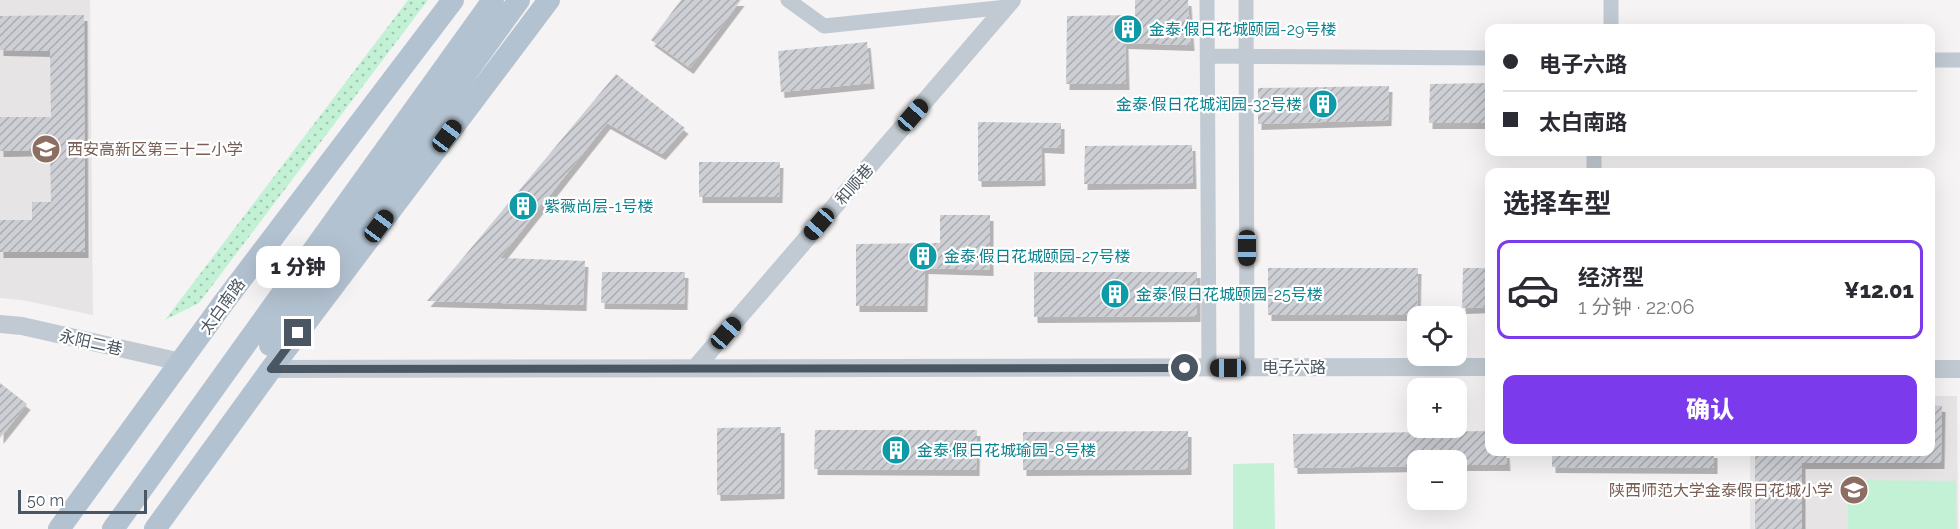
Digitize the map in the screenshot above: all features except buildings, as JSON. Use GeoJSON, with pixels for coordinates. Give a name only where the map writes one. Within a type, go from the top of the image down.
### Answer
{"type":"FeatureCollection","features":[{"type":"Feature","properties":{"kind":"main road","name":"太白南路"},"geometry":{"type":"LineString","coordinates":[[59,529],[181,362],[453,0]]}},
{"type":"Feature","properties":{"kind":"main road"},"geometry":{"type":"LineString","coordinates":[[113,529],[493,0]]}},
{"type":"Feature","properties":{"kind":"main road"},"geometry":{"type":"LineString","coordinates":[[137,529],[519,0]]}},
{"type":"Feature","properties":{"kind":"main road"},"geometry":{"type":"LineString","coordinates":[[155,529],[271,369],[549,0]]}},
{"type":"Feature","properties":{"kind":"street"},"geometry":{"type":"LineString","coordinates":[[788,0],[824,26],[1009,3]]}},
{"type":"Feature","properties":{"kind":"street"},"geometry":{"type":"LineString","coordinates":[[1207,0],[1209,368]]}},
{"type":"Feature","properties":{"kind":"street"},"geometry":{"type":"LineString","coordinates":[[1246,0],[1247,368]]}},
{"type":"Feature","properties":{"kind":"street"},"geometry":{"type":"LineString","coordinates":[[1611,0],[1611,24]]}},
{"type":"Feature","properties":{"kind":"street","name":"和顺巷"},"geometry":{"type":"LineString","coordinates":[[696,368],[1009,3]]}},
{"type":"Feature","properties":{"kind":"street"},"geometry":{"type":"LineString","coordinates":[[1208,56],[1485,58]]}},
{"type":"Feature","properties":{"kind":"street"},"geometry":{"type":"LineString","coordinates":[[1935,60],[1960,60]]}},
{"type":"Feature","properties":{"kind":"street","name":"永阳二巷"},"geometry":{"type":"LineString","coordinates":[[0,324],[21,326],[181,362]]}},
{"type":"Feature","properties":{"kind":"street","name":"电子六路"},"geometry":{"type":"LineString","coordinates":[[271,369],[1485,368]]}},
{"type":"Feature","properties":{"kind":"street"},"geometry":{"type":"LineString","coordinates":[[1935,369],[1960,369]]}},
{"type":"Feature","properties":{"kind":"shaded area","name":"西安高新区第三十二小学"},"geometry":{"type":"Polygon","coordinates":[[[0,0],[90,0],[93,315],[22,300],[0,298],[0,0]]]}},
{"type":"Feature","properties":{"kind":"shaded area","name":"陕西师范大学金泰假日花城小学"},"geometry":{"type":"Polygon","coordinates":[[[1935,396],[1957,396],[1958,529],[1750,529],[1750,456],[1935,456],[1935,396]]]}},
{"type":"Feature","properties":{"kind":"green space"},"geometry":{"type":"Polygon","coordinates":[[[408,0],[428,0],[199,303],[165,320],[408,0]]]}},
{"type":"Feature","properties":{"kind":"green space"},"geometry":{"type":"Polygon","coordinates":[[[1274,463],[1275,529],[1233,529],[1233,464],[1274,463]]]}},
{"type":"Feature","properties":{"kind":"green space"},"geometry":{"type":"Polygon","coordinates":[[[1848,480],[1956,481],[1956,529],[1848,529],[1848,480]]]}},
{"type":"Feature","properties":{"kind":"place","name":"金泰·假日花城颐园-29号楼"},"geometry":{"type":"Point","coordinates":[1128,29]}},
{"type":"Feature","properties":{"kind":"place","name":"金泰·假日花城润园-32号楼"},"geometry":{"type":"Point","coordinates":[1323,104]}},
{"type":"Feature","properties":{"kind":"place","name":"西安高新区第三十二小学"},"geometry":{"type":"Point","coordinates":[46,149]}},
{"type":"Feature","properties":{"kind":"place","name":"紫薇尚层-1号楼"},"geometry":{"type":"Point","coordinates":[523,206]}},
{"type":"Feature","properties":{"kind":"place","name":"金泰·假日花城颐园-27号楼"},"geometry":{"type":"Point","coordinates":[923,256]}},
{"type":"Feature","properties":{"kind":"place","name":"金泰·假日花城颐园-25号楼"},"geometry":{"type":"Point","coordinates":[1115,294]}},
{"type":"Feature","properties":{"kind":"place","name":"金泰·假日花城瑜园-8号楼"},"geometry":{"type":"Point","coordinates":[896,450]}},
{"type":"Feature","properties":{"kind":"place","name":"陕西师范大学金泰假日花城小学"},"geometry":{"type":"Point","coordinates":[1854,490]}},
{"type":"Feature","properties":{"kind":"route"},"geometry":{"type":"LineString","coordinates":[[298,333],[271,369],[1185,368]]}}]}
